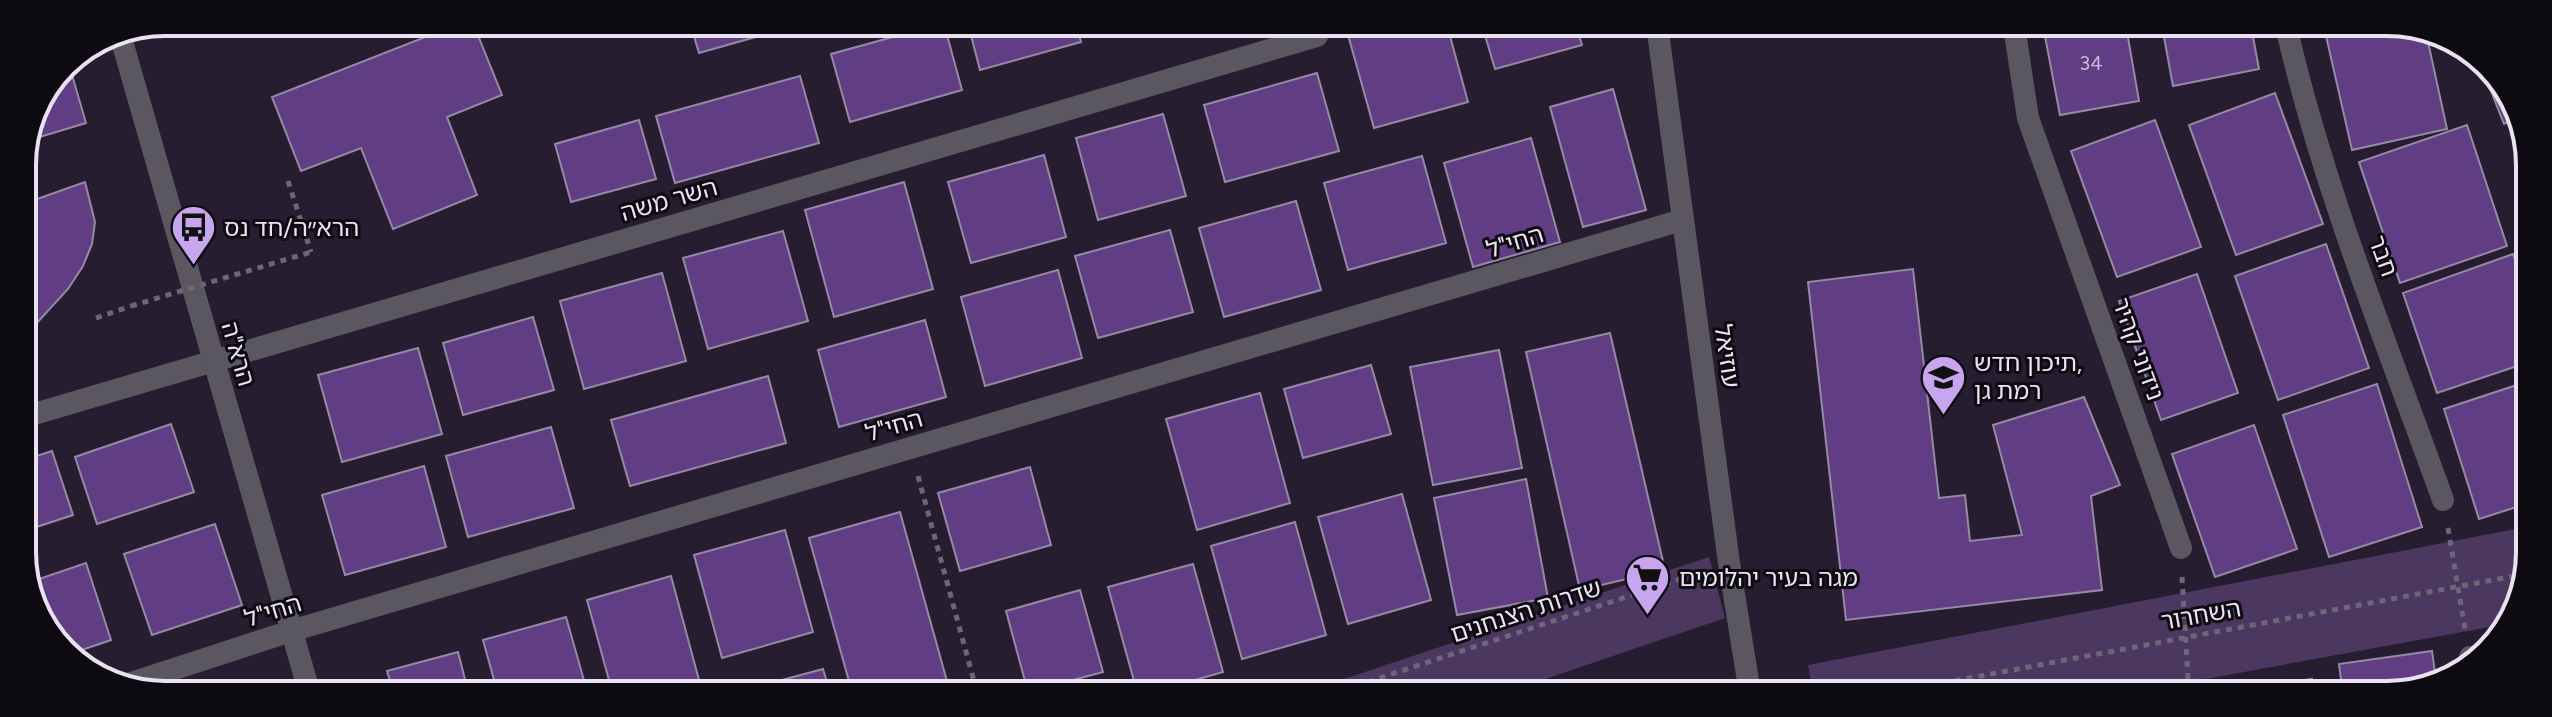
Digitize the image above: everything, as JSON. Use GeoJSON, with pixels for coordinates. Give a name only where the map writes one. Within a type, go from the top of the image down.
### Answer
{"type":"FeatureCollection","features":[{"type":"Feature","properties":{"kind":"street","name":"השר משה"},"geometry":{"type":"LineString","coordinates":[[36,414],[1317,36]]}},
{"type":"Feature","properties":{"kind":"street","name":"עוזיאל"},"geometry":{"type":"LineString","coordinates":[[1658,36],[1729,563],[1748,681]]}},
{"type":"Feature","properties":{"kind":"street","name":"נידוני קהיר"},"geometry":{"type":"LineString","coordinates":[[2016,36],[2028,118],[2181,548]]}},
{"type":"Feature","properties":{"kind":"street","name":"חבר"},"geometry":{"type":"LineString","coordinates":[[2288,36],[2339,208],[2443,500]]}},
{"type":"Feature","properties":{"kind":"street","name":"הרא\"ה"},"geometry":{"type":"LineString","coordinates":[[123,44],[306,681]]}},
{"type":"Feature","properties":{"kind":"street","name":"החי\"ל"},"geometry":{"type":"LineString","coordinates":[[143,679],[291,631],[1682,220]]}},
{"type":"Feature","properties":{"kind":"path"},"geometry":{"type":"LineString","coordinates":[[96,318],[311,252],[288,181]]}},
{"type":"Feature","properties":{"kind":"path"},"geometry":{"type":"LineString","coordinates":[[911,448],[974,681]]}},
{"type":"Feature","properties":{"kind":"path"},"geometry":{"type":"LineString","coordinates":[[2443,500],[2468,652]]}},
{"type":"Feature","properties":{"kind":"path"},"geometry":{"type":"LineString","coordinates":[[2181,548],[2188,681]]}},
{"type":"Feature","properties":{"kind":"path","name":"שדרות הצנחנים"},"geometry":{"type":"LineString","coordinates":[[1370,681],[1729,563]]}},
{"type":"Feature","properties":{"kind":"path","name":"השחרור"},"geometry":{"type":"LineString","coordinates":[[1951,681],[2514,576]]}},
{"type":"Feature","properties":{"kind":"shaded area"},"geometry":{"type":"Polygon","coordinates":[[[2516,529],[2514,577],[2492,627],[2195,681],[1811,681],[1808,665],[2516,529]]]}},
{"type":"Feature","properties":{"kind":"shaded area"},"geometry":{"type":"Polygon","coordinates":[[[1709,557],[1725,618],[1539,681],[1338,681],[1709,557]]]}},
{"type":"Feature","properties":{"kind":"building"},"geometry":{"type":"Polygon","coordinates":[[[428,36],[478,36],[502,95],[447,117],[477,195],[393,229],[361,148],[301,171],[272,97],[428,36]]]}},
{"type":"Feature","properties":{"kind":"building"},"geometry":{"type":"Polygon","coordinates":[[[694,36],[759,36],[699,53],[694,36]]]}},
{"type":"Feature","properties":{"kind":"building"},"geometry":{"type":"Polygon","coordinates":[[[896,36],[947,36],[962,90],[850,122],[831,54],[896,36]]]}},
{"type":"Feature","properties":{"kind":"building"},"geometry":{"type":"Polygon","coordinates":[[[971,36],[1079,36],[1081,42],[980,70],[971,36]]]}},
{"type":"Feature","properties":{"kind":"building"},"geometry":{"type":"Polygon","coordinates":[[[1348,36],[1450,36],[1468,102],[1374,128],[1348,36]]]}},
{"type":"Feature","properties":{"kind":"building"},"geometry":{"type":"Polygon","coordinates":[[[1485,36],[1579,36],[1582,45],[1495,69],[1485,36]]]}},
{"type":"Feature","properties":{"kind":"building"},"geometry":{"type":"Polygon","coordinates":[[[2045,36],[2128,36],[2139,101],[2060,115],[2045,36]]]}},
{"type":"Feature","properties":{"kind":"building"},"geometry":{"type":"Polygon","coordinates":[[[2164,36],[2253,36],[2259,69],[2173,86],[2164,36]]]}},
{"type":"Feature","properties":{"kind":"building"},"geometry":{"type":"Polygon","coordinates":[[[2326,36],[2387,36],[2412,38],[2428,43],[2447,129],[2352,150],[2326,36]]]}},
{"type":"Feature","properties":{"kind":"building"},"geometry":{"type":"Polygon","coordinates":[[[1317,73],[1339,151],[1225,182],[1204,105],[1317,73]]]}},
{"type":"Feature","properties":{"kind":"building"},"geometry":{"type":"Polygon","coordinates":[[[72,76],[86,123],[39,137],[58,93],[72,76]]]}},
{"type":"Feature","properties":{"kind":"building"},"geometry":{"type":"Polygon","coordinates":[[[800,76],[819,143],[675,183],[656,116],[800,76]]]}},
{"type":"Feature","properties":{"kind":"building"},"geometry":{"type":"Polygon","coordinates":[[[2489,86],[2503,108],[2508,122],[2504,124],[2489,86]]]}},
{"type":"Feature","properties":{"kind":"building"},"geometry":{"type":"Polygon","coordinates":[[[1613,89],[1646,210],[1583,227],[1550,107],[1613,89]]]}},
{"type":"Feature","properties":{"kind":"building"},"geometry":{"type":"Polygon","coordinates":[[[2275,93],[2323,224],[2236,255],[2189,125],[2275,93]]]}},
{"type":"Feature","properties":{"kind":"building"},"geometry":{"type":"Polygon","coordinates":[[[1163,114],[1186,196],[1098,220],[1076,138],[1163,114]]]}},
{"type":"Feature","properties":{"kind":"building"},"geometry":{"type":"Polygon","coordinates":[[[639,120],[656,179],[571,202],[555,144],[639,120]]]}},
{"type":"Feature","properties":{"kind":"building"},"geometry":{"type":"Polygon","coordinates":[[[2155,120],[2201,247],[2117,277],[2071,151],[2155,120]]]}},
{"type":"Feature","properties":{"kind":"building"},"geometry":{"type":"Polygon","coordinates":[[[2467,125],[2507,246],[2400,283],[2359,162],[2467,125]]]}},
{"type":"Feature","properties":{"kind":"building"},"geometry":{"type":"Polygon","coordinates":[[[1531,138],[1560,242],[1473,267],[1444,163],[1531,138]]]}},
{"type":"Feature","properties":{"kind":"building"},"geometry":{"type":"Polygon","coordinates":[[[1044,155],[1066,237],[971,263],[948,182],[1044,155]]]}},
{"type":"Feature","properties":{"kind":"building"},"geometry":{"type":"Polygon","coordinates":[[[1422,156],[1446,243],[1348,270],[1324,183],[1422,156]]]}},
{"type":"Feature","properties":{"kind":"building"},"geometry":{"type":"Polygon","coordinates":[[[85,182],[95,222],[92,244],[83,266],[68,289],[36,324],[36,199],[85,182]]]}},
{"type":"Feature","properties":{"kind":"building"},"geometry":{"type":"Polygon","coordinates":[[[904,182],[933,289],[834,317],[805,210],[904,182]]]}},
{"type":"Feature","properties":{"kind":"building"},"geometry":{"type":"Polygon","coordinates":[[[1296,201],[1321,290],[1224,317],[1199,228],[1296,201]]]}},
{"type":"Feature","properties":{"kind":"building"},"geometry":{"type":"Polygon","coordinates":[[[1170,230],[1193,312],[1098,338],[1075,256],[1170,230]]]}},
{"type":"Feature","properties":{"kind":"building"},"geometry":{"type":"Polygon","coordinates":[[[783,231],[808,321],[708,349],[683,258],[783,231]]]}},
{"type":"Feature","properties":{"kind":"building"},"geometry":{"type":"Polygon","coordinates":[[[2326,244],[2369,368],[2278,400],[2235,276],[2326,244]]]}},
{"type":"Feature","properties":{"kind":"building"},"geometry":{"type":"Polygon","coordinates":[[[2513,254],[2516,262],[2516,366],[2437,393],[2403,293],[2513,254]]]}},
{"type":"Feature","properties":{"kind":"building"},"geometry":{"type":"Polygon","coordinates":[[[1913,269],[1939,498],[1965,495],[1970,541],[2022,535],[1993,425],[2084,397],[2120,485],[2091,496],[2102,590],[1846,620],[1808,282],[1913,269]]]}},
{"type":"Feature","properties":{"kind":"building"},"geometry":{"type":"Polygon","coordinates":[[[1058,270],[1082,358],[985,386],[961,297],[1058,270]]]}},
{"type":"Feature","properties":{"kind":"building"},"geometry":{"type":"Polygon","coordinates":[[[662,273],[686,361],[584,389],[560,301],[662,273]]]}},
{"type":"Feature","properties":{"kind":"building"},"geometry":{"type":"Polygon","coordinates":[[[2197,274],[2238,393],[2161,420],[2119,301],[2197,274]]]}},
{"type":"Feature","properties":{"kind":"building"},"geometry":{"type":"Polygon","coordinates":[[[533,317],[554,390],[463,415],[443,343],[533,317]]]}},
{"type":"Feature","properties":{"kind":"building"},"geometry":{"type":"Polygon","coordinates":[[[925,320],[946,397],[839,427],[818,350],[925,320]]]}},
{"type":"Feature","properties":{"kind":"building"},"geometry":{"type":"Polygon","coordinates":[[[1610,333],[1665,570],[1580,590],[1526,352],[1610,333]]]}},
{"type":"Feature","properties":{"kind":"building"},"geometry":{"type":"Polygon","coordinates":[[[418,348],[442,434],[342,462],[318,375],[418,348]]]}},
{"type":"Feature","properties":{"kind":"building"},"geometry":{"type":"Polygon","coordinates":[[[1499,350],[1522,468],[1433,485],[1410,367],[1499,350]]]}},
{"type":"Feature","properties":{"kind":"building"},"geometry":{"type":"Polygon","coordinates":[[[1371,365],[1391,434],[1303,458],[1284,389],[1371,365]]]}},
{"type":"Feature","properties":{"kind":"building"},"geometry":{"type":"Polygon","coordinates":[[[768,376],[786,443],[630,486],[611,420],[768,376]]]}},
{"type":"Feature","properties":{"kind":"building"},"geometry":{"type":"Polygon","coordinates":[[[2377,384],[2422,527],[2329,557],[2283,415],[2377,384]]]}},
{"type":"Feature","properties":{"kind":"building"},"geometry":{"type":"Polygon","coordinates":[[[2516,385],[2516,507],[2479,519],[2444,409],[2516,385]]]}},
{"type":"Feature","properties":{"kind":"building"},"geometry":{"type":"Polygon","coordinates":[[[1260,393],[1290,503],[1197,530],[1166,419],[1260,393]]]}},
{"type":"Feature","properties":{"kind":"building"},"geometry":{"type":"Polygon","coordinates":[[[171,424],[194,492],[97,524],[75,457],[171,424]]]}},
{"type":"Feature","properties":{"kind":"building"},"geometry":{"type":"Polygon","coordinates":[[[2254,425],[2297,549],[2215,577],[2172,454],[2254,425]]]}},
{"type":"Feature","properties":{"kind":"building"},"geometry":{"type":"Polygon","coordinates":[[[551,427],[574,508],[468,537],[446,456],[551,427]]]}},
{"type":"Feature","properties":{"kind":"building"},"geometry":{"type":"Polygon","coordinates":[[[52,451],[73,515],[36,527],[36,456],[52,451]]]}},
{"type":"Feature","properties":{"kind":"building"},"geometry":{"type":"Polygon","coordinates":[[[424,466],[446,547],[345,575],[322,495],[424,466]]]}},
{"type":"Feature","properties":{"kind":"building"},"geometry":{"type":"Polygon","coordinates":[[[1030,467],[1051,545],[960,571],[938,493],[1030,467]]]}},
{"type":"Feature","properties":{"kind":"building"},"geometry":{"type":"Polygon","coordinates":[[[1526,479],[1548,598],[1457,615],[1434,498],[1526,479]]]}},
{"type":"Feature","properties":{"kind":"building"},"geometry":{"type":"Polygon","coordinates":[[[1402,494],[1431,600],[1348,624],[1318,517],[1402,494]]]}},
{"type":"Feature","properties":{"kind":"building"},"geometry":{"type":"Polygon","coordinates":[[[900,512],[947,681],[849,681],[809,538],[900,512]]]}},
{"type":"Feature","properties":{"kind":"building"},"geometry":{"type":"Polygon","coordinates":[[[1295,522],[1326,635],[1242,659],[1211,546],[1295,522]]]}},
{"type":"Feature","properties":{"kind":"building"},"geometry":{"type":"Polygon","coordinates":[[[215,524],[242,605],[152,635],[124,554],[215,524]]]}},
{"type":"Feature","properties":{"kind":"building"},"geometry":{"type":"Polygon","coordinates":[[[785,530],[813,632],[722,658],[694,555],[785,530]]]}},
{"type":"Feature","properties":{"kind":"building"},"geometry":{"type":"Polygon","coordinates":[[[86,563],[111,640],[82,650],[74,643],[49,609],[39,579],[86,563]]]}},
{"type":"Feature","properties":{"kind":"building"},"geometry":{"type":"Polygon","coordinates":[[[1193,564],[1223,672],[1192,681],[1134,681],[1108,587],[1193,564]]]}},
{"type":"Feature","properties":{"kind":"building"},"geometry":{"type":"Polygon","coordinates":[[[671,576],[699,681],[609,681],[587,600],[671,576]]]}},
{"type":"Feature","properties":{"kind":"building"},"geometry":{"type":"Polygon","coordinates":[[[1080,590],[1103,672],[1069,681],[1025,681],[1006,611],[1080,590]]]}},
{"type":"Feature","properties":{"kind":"building"},"geometry":{"type":"Polygon","coordinates":[[[566,617],[584,681],[494,681],[483,640],[566,617]]]}},
{"type":"Feature","properties":{"kind":"building"},"geometry":{"type":"Polygon","coordinates":[[[2432,651],[2435,671],[2395,681],[2341,681],[2339,664],[2432,651]]]}},
{"type":"Feature","properties":{"kind":"building"},"geometry":{"type":"Polygon","coordinates":[[[458,652],[465,681],[390,681],[387,671],[458,652]]]}},
{"type":"Feature","properties":{"kind":"building"},"geometry":{"type":"Polygon","coordinates":[[[823,669],[827,681],[778,681],[823,669]]]}},
{"type":"Feature","properties":{"kind":"place","name":"הרא״ה/חד נס"},"geometry":{"type":"Point","coordinates":[193,267]}},
{"type":"Feature","properties":{"kind":"place","name":"תיכון חדש, רמת גן"},"geometry":{"type":"Point","coordinates":[1943,416]}},
{"type":"Feature","properties":{"kind":"place","name":"מגה בעיר יהלומים"},"geometry":{"type":"Point","coordinates":[1648,617]}}]}
